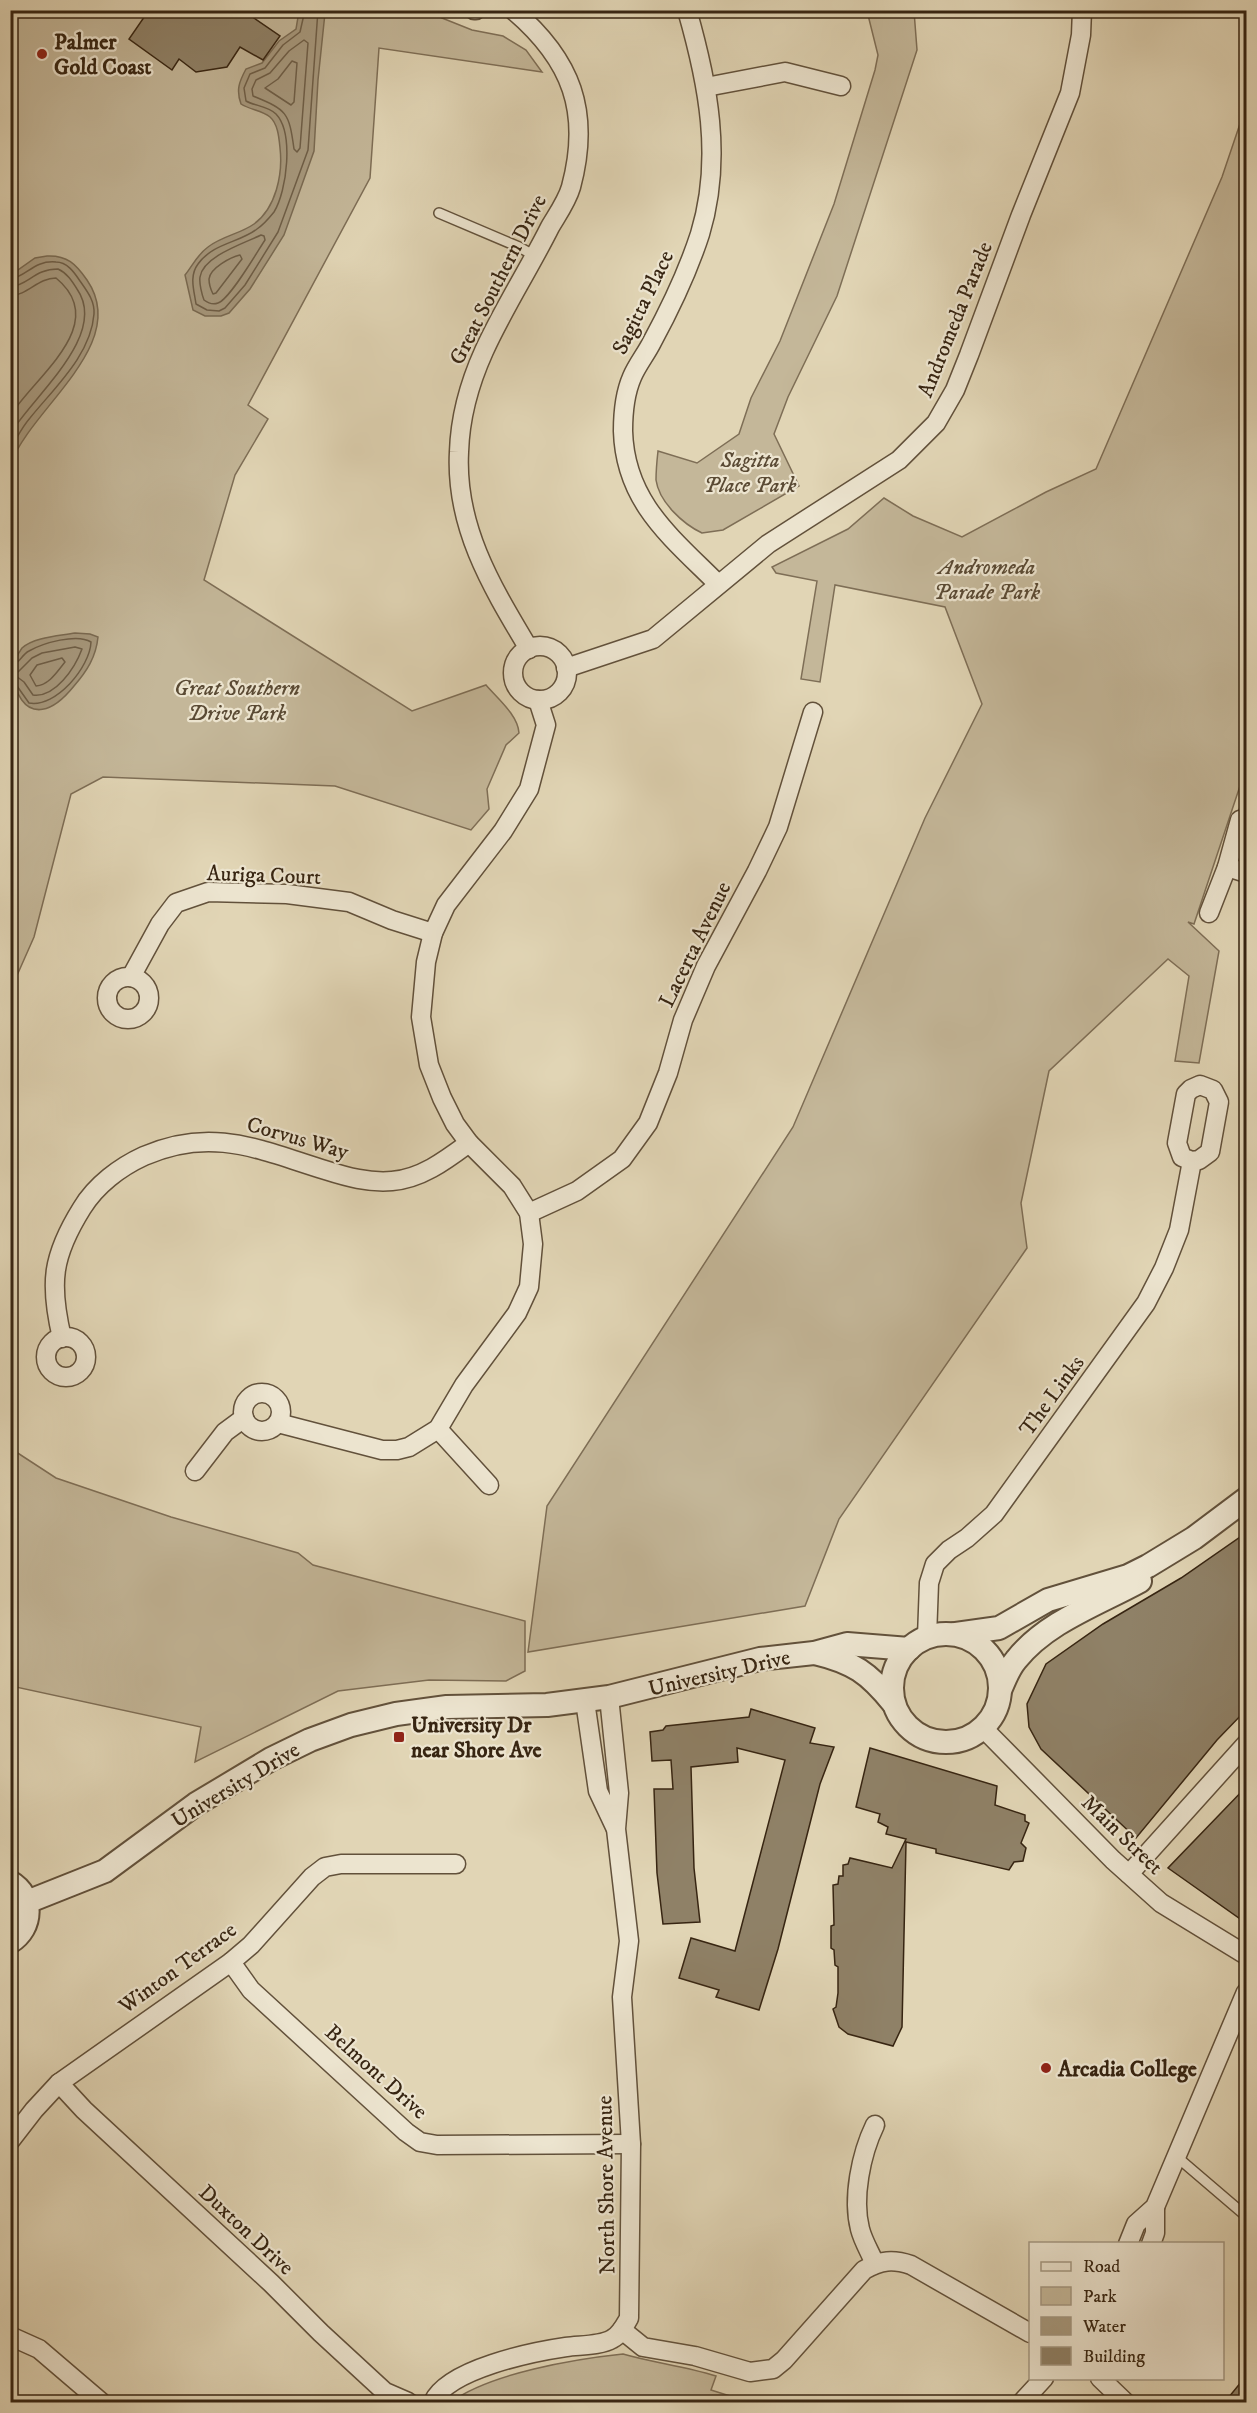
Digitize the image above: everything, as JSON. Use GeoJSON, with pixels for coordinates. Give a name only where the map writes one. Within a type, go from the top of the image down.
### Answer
{"type":"FeatureCollection","features":[{"type":"Feature","properties":{"kind":"street","name":"Great Southern Drive"},"geometry":{"type":"LineString","coordinates":[[513,10],[535,29],[555,54],[574,90],[579,136],[570,189],[484,350],[472,381],[463,418],[459,452],[461,487],[470,538],[484,570],[529,649]]}},
{"type":"Feature","properties":{"kind":"street","name":"Sagitta Place"},"geometry":{"type":"LineString","coordinates":[[687,10],[697,43],[712,132],[708,199],[700,233],[682,281],[631,378],[623,414],[624,455],[629,474],[645,504],[666,532],[718,584]]}},
{"type":"Feature","properties":{"kind":"street","name":"Andromeda Parade"},"geometry":{"type":"LineString","coordinates":[[566,668],[653,639],[768,544],[899,460],[936,423],[955,390],[1070,93],[1081,35],[1082,10]]}},
{"type":"Feature","properties":{"kind":"street"},"geometry":{"type":"LineString","coordinates":[[706,87],[785,72],[841,86]]}},
{"type":"Feature","properties":{"kind":"street"},"geometry":{"type":"LineString","coordinates":[[536,647],[552,649],[563,660],[566,668],[565,684],[560,691],[546,699],[538,700],[522,693],[514,678],[516,661],[529,649],[536,647]]}},
{"type":"Feature","properties":{"kind":"street"},"geometry":{"type":"LineString","coordinates":[[278,1423],[346,1442],[382,1449],[397,1450],[423,1440],[438,1429],[464,1385],[517,1313],[529,1287],[534,1244],[529,1213],[512,1186],[469,1143],[455,1124],[429,1065],[421,1017],[426,962],[433,933],[446,906],[503,831],[529,789],[546,725],[538,700]]}},
{"type":"Feature","properties":{"kind":"street","name":"Lacerta Avenue"},"geometry":{"type":"LineString","coordinates":[[529,1213],[576,1191],[622,1159],[648,1123],[668,1072],[683,1020],[706,966],[778,827],[813,712]]}},
{"type":"Feature","properties":{"kind":"street"},"geometry":{"type":"LineString","coordinates":[[1209,913],[1227,867],[1243,813]]}},
{"type":"Feature","properties":{"kind":"street"},"geometry":{"type":"LineString","coordinates":[[1227,867],[1246,873]]}},
{"type":"Feature","properties":{"kind":"street","name":"Auriga Court"},"geometry":{"type":"LineString","coordinates":[[131,977],[159,924],[176,903],[208,892],[287,894],[349,902],[392,920],[433,933]]}},
{"type":"Feature","properties":{"kind":"street","name":"Corvus Way"},"geometry":{"type":"LineString","coordinates":[[62,1338],[55,1310],[54,1282],[58,1252],[69,1228],[85,1203],[103,1183],[130,1163],[159,1150],[188,1142],[221,1141],[252,1146],[343,1175],[372,1181],[395,1181],[418,1175],[444,1161],[469,1143]]}},
{"type":"Feature","properties":{"kind":"street","name":"The Links"},"geometry":{"type":"LineString","coordinates":[[928,1640],[928,1583],[935,1564],[994,1514],[1146,1303],[1164,1268],[1179,1230],[1192,1161]]}},
{"type":"Feature","properties":{"kind":"street"},"geometry":{"type":"LineString","coordinates":[[264,1393],[271,1395],[279,1404],[281,1417],[278,1423],[269,1430],[251,1428],[244,1418],[243,1412],[247,1400],[252,1396],[264,1393]]}},
{"type":"Feature","properties":{"kind":"street"},"geometry":{"type":"LineString","coordinates":[[195,1471],[225,1432],[244,1418]]}},
{"type":"Feature","properties":{"kind":"street"},"geometry":{"type":"LineString","coordinates":[[438,1429],[489,1485]]}},
{"type":"Feature","properties":{"kind":"street","name":"University Drive"},"geometry":{"type":"LineString","coordinates":[[27,1902],[105,1871],[196,1804],[271,1759],[310,1740],[351,1725],[396,1714],[447,1707],[547,1705],[585,1701],[760,1659],[814,1653],[847,1644],[928,1640],[999,1628],[1048,1600],[1128,1576],[1194,1538],[1246,1499]]}},
{"type":"Feature","properties":{"kind":"street"},"geometry":{"type":"LineString","coordinates":[[1000,1688],[994,1664],[979,1645],[964,1638],[928,1640],[899,1660],[893,1674],[891,1689],[893,1703],[901,1720],[914,1733],[931,1741],[949,1743],[967,1738],[982,1728],[992,1717],[998,1703],[1000,1688],[1015,1661],[1036,1639],[1062,1622],[1190,1553],[1246,1512]]}},
{"type":"Feature","properties":{"kind":"street","name":"University Drive"},"geometry":{"type":"LineString","coordinates":[[814,1653],[841,1659],[875,1680],[893,1703]]}},
{"type":"Feature","properties":{"kind":"street","name":"North Shore Avenue"},"geometry":{"type":"LineString","coordinates":[[609,1697],[619,1792],[616,1829],[628,1941],[621,1997],[631,2144],[631,2304],[629,2318],[622,2330]]}},
{"type":"Feature","properties":{"kind":"street","name":"North Shore Avenue"},"geometry":{"type":"LineString","coordinates":[[585,1701],[598,1791],[616,1829]]}},
{"type":"Feature","properties":{"kind":"street","name":"Main Street"},"geometry":{"type":"LineString","coordinates":[[982,1728],[1161,1903],[1246,1955]]}},
{"type":"Feature","properties":{"kind":"street"},"geometry":{"type":"LineString","coordinates":[[1129,1874],[1246,1744]]}},
{"type":"Feature","properties":{"kind":"street","name":"Winton Terrace"},"geometry":{"type":"LineString","coordinates":[[10,2141],[59,2083],[231,1962],[251,1945],[312,1877],[325,1867],[341,1864],[456,1864]]}},
{"type":"Feature","properties":{"kind":"street"},"geometry":{"type":"LineString","coordinates":[[10,1882],[22,1892],[29,1913],[27,1924],[21,1934],[10,1942]]}},
{"type":"Feature","properties":{"kind":"street","name":"Belmont Drive"},"geometry":{"type":"LineString","coordinates":[[231,1962],[251,1990],[406,2132],[420,2142],[437,2145],[631,2144]]}},
{"type":"Feature","properties":{"kind":"street"},"geometry":{"type":"LineString","coordinates":[[1129,2242],[1136,2224],[1155,2206],[1246,1992]]}},
{"type":"Feature","properties":{"kind":"street","name":"Duxton Drive"},"geometry":{"type":"LineString","coordinates":[[59,2083],[84,2110],[272,2283],[321,2333],[385,2392],[408,2403]]}},
{"type":"Feature","properties":{"kind":"street"},"geometry":{"type":"LineString","coordinates":[[874,2125],[864,2147],[861,2162],[859,2215],[860,2228],[874,2264]]}},
{"type":"Feature","properties":{"kind":"street"},"geometry":{"type":"LineString","coordinates":[[1152,2242],[1155,2233],[1155,2206]]}},
{"type":"Feature","properties":{"kind":"street"},"geometry":{"type":"LineString","coordinates":[[433,2403],[437,2394],[451,2382],[492,2364],[536,2352],[613,2339],[622,2330],[644,2347],[695,2356],[750,2372],[773,2369],[784,2360],[858,2277],[874,2264],[898,2260],[911,2265],[1029,2332]]}},
{"type":"Feature","properties":{"kind":"street"},"geometry":{"type":"LineString","coordinates":[[10,2336],[39,2349],[101,2403]]}},
{"type":"Feature","properties":{"kind":"street"},"geometry":{"type":"LineString","coordinates":[[1022,2403],[1043,2380]]}},
{"type":"Feature","properties":{"kind":"street"},"geometry":{"type":"LineString","coordinates":[[1101,2380],[1125,2403]]}},
{"type":"Feature","properties":{"kind":"lane"},"geometry":{"type":"LineString","coordinates":[[439,213],[536,256]]}},
{"type":"Feature","properties":{"kind":"lane"},"geometry":{"type":"LineString","coordinates":[[1177,2157],[1246,2217]]}},
{"type":"Feature","properties":{"kind":"green space","name":"Great Southern Drive Park"},"geometry":{"type":"Polygon","coordinates":[[[11,11],[429,11],[472,30],[503,36],[526,50],[542,72],[379,48],[370,178],[248,405],[268,419],[235,475],[204,580],[412,711],[486,685],[511,713],[519,733],[506,745],[487,789],[489,809],[471,830],[335,786],[103,777],[71,794],[34,937],[11,989],[11,11]]]}},
{"type":"Feature","properties":{"kind":"green space","name":"Sagitta Place Park"},"geometry":{"type":"Polygon","coordinates":[[[867,11],[914,11],[917,50],[837,296],[788,397],[774,434],[799,486],[723,530],[702,533],[680,518],[662,496],[656,480],[658,451],[697,463],[739,434],[751,398],[780,341],[834,204],[875,70],[878,55],[867,11]]]}},
{"type":"Feature","properties":{"kind":"green space","name":"Andromeda Parade Park"},"geometry":{"type":"Polygon","coordinates":[[[1246,106],[1246,768],[1194,924],[1188,922],[1219,951],[1199,1063],[1175,1061],[1189,976],[1168,959],[1049,1071],[1021,1203],[1027,1248],[839,1519],[805,1606],[528,1652],[547,1506],[793,1127],[925,818],[982,704],[945,607],[835,585],[820,682],[801,679],[817,581],[776,573],[772,567],[848,529],[884,498],[913,516],[962,537],[1046,492],[1096,469],[1222,177],[1246,106]]]}},
{"type":"Feature","properties":{"kind":"green space"},"geometry":{"type":"Polygon","coordinates":[[[10,1448],[56,1478],[171,1517],[298,1553],[313,1565],[525,1621],[525,1671],[506,1681],[429,1680],[338,1691],[195,1762],[201,1727],[11,1686],[10,1448]]]}},
{"type":"Feature","properties":{"kind":"green space"},"geometry":{"type":"Polygon","coordinates":[[[623,2354],[716,2376],[711,2390],[733,2397],[739,2402],[451,2402],[468,2392],[510,2375],[558,2364],[623,2354]]]}},
{"type":"Feature","properties":{"kind":"water"},"geometry":{"type":"Polygon","coordinates":[[[299,11],[325,13],[314,151],[284,235],[250,289],[229,313],[221,316],[205,316],[193,310],[185,275],[208,247],[249,227],[262,217],[273,200],[279,179],[281,158],[276,127],[267,115],[241,104],[240,82],[246,69],[262,63],[279,41],[296,29],[299,11]]]}},
{"type":"Feature","properties":{"kind":"water"},"geometry":{"type":"Polygon","coordinates":[[[47,256],[66,259],[79,269],[87,280],[97,304],[97,328],[88,351],[22,442],[11,463],[11,275],[35,258],[47,256]]]}},
{"type":"Feature","properties":{"kind":"water"},"geometry":{"type":"Polygon","coordinates":[[[75,633],[98,637],[87,669],[57,703],[43,709],[31,708],[22,700],[16,688],[14,674],[16,660],[22,648],[40,639],[75,633]]]}},
{"type":"Feature","properties":{"kind":"building"},"geometry":{"type":"Polygon","coordinates":[[[149,10],[260,10],[254,18],[280,36],[263,60],[240,47],[227,67],[196,72],[179,59],[172,70],[129,39],[149,10]]]}},
{"type":"Feature","properties":{"kind":"building"},"geometry":{"type":"Polygon","coordinates":[[[1246,1533],[1246,1710],[1217,1740],[1136,1838],[1041,1749],[1029,1727],[1027,1704],[1046,1664],[1103,1624],[1181,1578],[1246,1533]]]}},
{"type":"Feature","properties":{"kind":"building"},"geometry":{"type":"Polygon","coordinates":[[[751,1709],[815,1728],[810,1743],[834,1747],[820,1784],[778,1949],[759,2010],[716,1997],[719,1990],[679,1978],[691,1938],[735,1951],[785,1760],[737,1748],[738,1762],[691,1767],[694,1868],[700,1922],[663,1924],[657,1873],[654,1789],[673,1789],[671,1760],[652,1761],[650,1732],[663,1730],[666,1726],[749,1717],[751,1709]]]}},
{"type":"Feature","properties":{"kind":"building"},"geometry":{"type":"Polygon","coordinates":[[[870,1748],[997,1786],[995,1805],[1025,1815],[1025,1821],[1029,1823],[1021,1843],[1026,1848],[1023,1861],[1014,1862],[1009,1870],[936,1853],[936,1849],[906,1842],[902,2027],[893,2046],[848,2034],[839,2027],[833,2009],[836,2007],[838,1993],[838,1967],[835,1965],[834,1950],[831,1948],[831,1926],[834,1925],[833,1885],[838,1884],[839,1876],[843,1876],[843,1865],[848,1864],[850,1858],[892,1868],[906,1839],[886,1834],[888,1827],[878,1822],[880,1814],[856,1807],[870,1748]]]}},
{"type":"Feature","properties":{"kind":"building"},"geometry":{"type":"Polygon","coordinates":[[[1246,1787],[1246,1923],[1168,1868],[1246,1787]]]}},
{"type":"Feature","properties":{"kind":"building"},"geometry":{"type":"Polygon","coordinates":[[[1246,2376],[1246,2403],[1224,2403],[1246,2376]]]}},
{"type":"Feature","properties":{"kind":"place","name":"Palmer Gold Coast"},"geometry":{"type":"Point","coordinates":[42,54]}},
{"type":"Feature","properties":{"kind":"place","name":"University Dr near Shore Ave"},"geometry":{"type":"Point","coordinates":[399,1737]}},
{"type":"Feature","properties":{"kind":"place","name":"Arcadia College"},"geometry":{"type":"Point","coordinates":[1046,2068]}}]}
